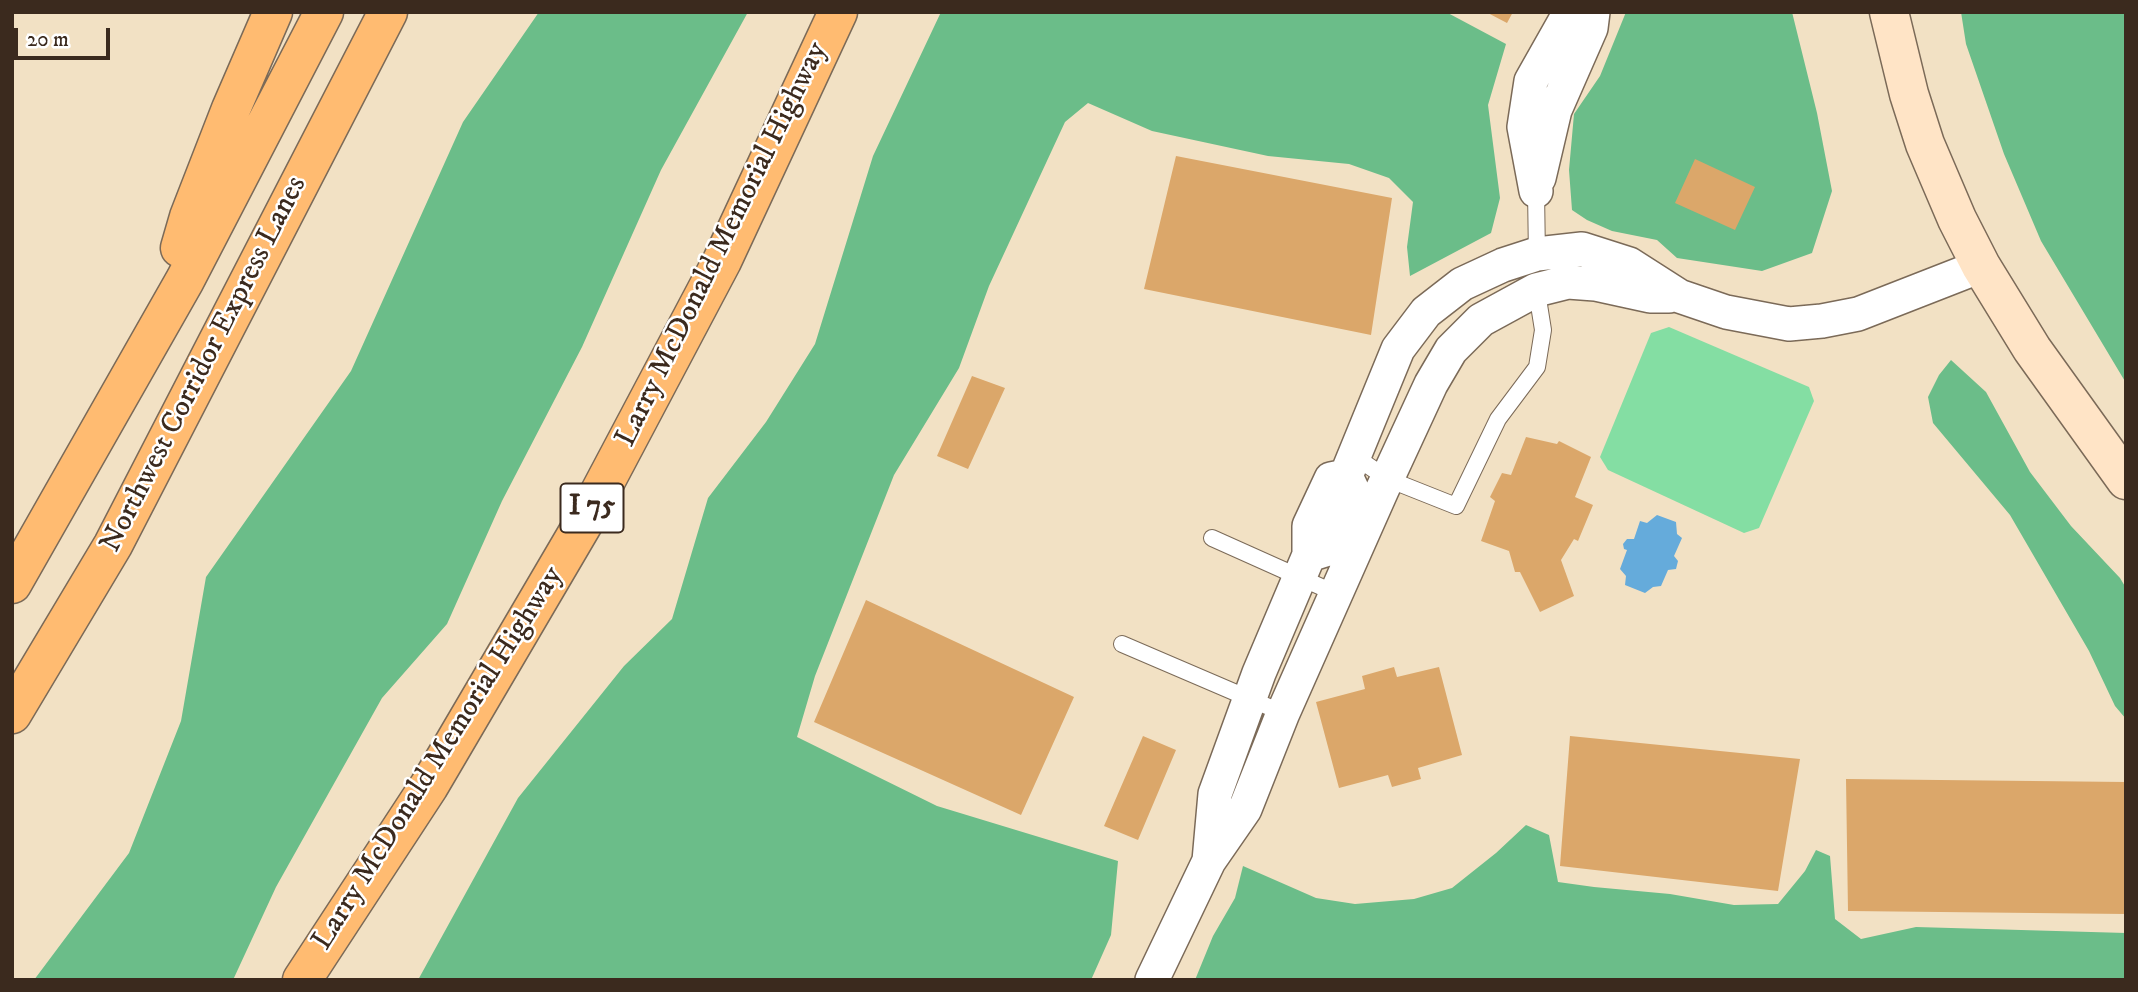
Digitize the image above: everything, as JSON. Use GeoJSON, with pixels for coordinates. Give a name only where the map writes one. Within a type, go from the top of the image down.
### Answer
{"type":"FeatureCollection","features":[{"type":"Feature","properties":{"kind":"highway"},"geometry":{"type":"LineString","coordinates":[[153,336],[189,217],[273,12]]}},
{"type":"Feature","properties":{"kind":"highway"},"geometry":{"type":"LineString","coordinates":[[12,584],[185,280],[324,12]]}},
{"type":"Feature","properties":{"kind":"highway","name":"Northwest Corridor Express Lanes"},"geometry":{"type":"LineString","coordinates":[[12,713],[113,545],[388,12]]}},
{"type":"Feature","properties":{"kind":"highway","name":"Larry McDonald Memorial Highway"},"geometry":{"type":"LineString","coordinates":[[302,980],[429,786],[584,522],[722,261],[838,12]]}},
{"type":"Feature","properties":{"kind":"street"},"geometry":{"type":"LineString","coordinates":[[1536,191],[1524,127],[1531,81],[1570,12]]}},
{"type":"Feature","properties":{"kind":"street"},"geometry":{"type":"LineString","coordinates":[[1536,191],[1555,110],[1591,28],[1593,12]]}},
{"type":"Feature","properties":{"kind":"street"},"geometry":{"type":"LineString","coordinates":[[1889,12],[1909,94],[1925,144],[1957,219],[1981,266],[2032,349],[2126,480]]}},
{"type":"Feature","properties":{"kind":"street"},"geometry":{"type":"LineString","coordinates":[[1209,861],[1215,794],[1249,700],[1304,566],[1328,549],[1354,493],[1350,466],[1398,349],[1426,312],[1462,284],[1503,265],[1537,254],[1582,249],[1629,264],[1679,296],[1757,320],[1789,324],[1858,314],[1981,266]]}},
{"type":"Feature","properties":{"kind":"street"},"geometry":{"type":"LineString","coordinates":[[1152,980],[1209,861],[1245,809],[1283,713],[1388,479],[1431,384],[1451,351],[1481,320],[1536,290],[1568,282],[1595,284],[1650,296],[1679,296]]}},
{"type":"Feature","properties":{"kind":"lane"},"geometry":{"type":"LineString","coordinates":[[1350,466],[1456,506],[1498,419],[1537,367],[1544,330],[1536,290],[1536,191]]}},
{"type":"Feature","properties":{"kind":"lane"},"geometry":{"type":"LineString","coordinates":[[1212,538],[1304,566],[1337,594]]}},
{"type":"Feature","properties":{"kind":"lane"},"geometry":{"type":"LineString","coordinates":[[1122,644],[1283,713]]}},
{"type":"Feature","properties":{"kind":"green space"},"geometry":{"type":"Polygon","coordinates":[[[539,12],[748,12],[661,170],[582,347],[502,501],[447,624],[382,698],[276,887],[233,980],[34,980],[129,853],[181,721],[206,577],[351,371],[463,122],[539,12]]]}},
{"type":"Feature","properties":{"kind":"green space"},"geometry":{"type":"Polygon","coordinates":[[[941,12],[1446,12],[1506,44],[1488,105],[1500,198],[1491,233],[1410,276],[1407,247],[1413,202],[1389,178],[1349,164],[1268,156],[1152,131],[1088,103],[1065,122],[989,286],[959,368],[894,475],[815,676],[797,737],[937,806],[1118,861],[1111,935],[1091,980],[418,980],[518,798],[624,666],[672,619],[708,498],[766,422],[815,344],[873,156],[941,12]]]}},
{"type":"Feature","properties":{"kind":"green space"},"geometry":{"type":"Polygon","coordinates":[[[1626,12],[1792,12],[1817,113],[1832,191],[1812,253],[1762,271],[1677,258],[1657,240],[1612,231],[1572,210],[1569,170],[1574,114],[1600,76],[1626,12]]]}},
{"type":"Feature","properties":{"kind":"green space"},"geometry":{"type":"Polygon","coordinates":[[[1961,12],[2126,12],[2126,383],[2041,241],[2004,154],[1966,44],[1961,12]]]}},
{"type":"Feature","properties":{"kind":"green space"},"geometry":{"type":"Polygon","coordinates":[[[1669,327],[1809,387],[1814,401],[1759,528],[1744,533],[1608,470],[1600,457],[1651,333],[1669,327]]]}},
{"type":"Feature","properties":{"kind":"green space"},"geometry":{"type":"Polygon","coordinates":[[[1951,360],[1986,392],[2030,472],[2071,526],[2120,578],[2126,588],[2126,719],[2115,706],[2089,651],[2010,515],[1933,423],[1928,397],[1939,375],[1951,360]]]}},
{"type":"Feature","properties":{"kind":"green space"},"geometry":{"type":"Polygon","coordinates":[[[1526,825],[1549,835],[1558,882],[1670,894],[1734,905],[1778,904],[1805,871],[1816,850],[1830,856],[1835,919],[1861,939],[1916,927],[2126,933],[2126,980],[1195,980],[1213,936],[1235,898],[1243,866],[1316,898],[1355,904],[1414,899],[1452,888],[1526,825]]]}},
{"type":"Feature","properties":{"kind":"water"},"geometry":{"type":"Polygon","coordinates":[[[1657,515],[1676,522],[1677,534],[1682,538],[1674,556],[1678,561],[1676,569],[1668,570],[1661,586],[1653,587],[1645,593],[1625,585],[1626,576],[1620,569],[1627,550],[1623,544],[1627,539],[1634,539],[1640,521],[1647,523],[1657,515]]]}},
{"type":"Feature","properties":{"kind":"building"},"geometry":{"type":"Polygon","coordinates":[[[1486,12],[1513,12],[1507,23],[1486,12]]]}},
{"type":"Feature","properties":{"kind":"building"},"geometry":{"type":"Polygon","coordinates":[[[1176,156],[1392,198],[1371,335],[1144,289],[1176,156]]]}},
{"type":"Feature","properties":{"kind":"building"},"geometry":{"type":"Polygon","coordinates":[[[1695,159],[1755,187],[1735,230],[1675,203],[1695,159]]]}},
{"type":"Feature","properties":{"kind":"building"},"geometry":{"type":"Polygon","coordinates":[[[972,376],[1005,388],[968,469],[937,456],[972,376]]]}},
{"type":"Feature","properties":{"kind":"building"},"geometry":{"type":"Polygon","coordinates":[[[1526,437],[1557,444],[1559,441],[1591,457],[1575,497],[1593,505],[1578,541],[1574,539],[1561,560],[1574,596],[1540,612],[1520,572],[1515,572],[1509,551],[1481,541],[1495,501],[1490,497],[1502,473],[1511,475],[1526,437]]]}},
{"type":"Feature","properties":{"kind":"building"},"geometry":{"type":"Polygon","coordinates":[[[866,600],[1074,697],[1021,815],[814,722],[866,600]]]}},
{"type":"Feature","properties":{"kind":"building"},"geometry":{"type":"Polygon","coordinates":[[[1394,667],[1397,677],[1439,667],[1462,755],[1418,768],[1421,779],[1392,787],[1388,775],[1339,788],[1316,702],[1365,689],[1362,676],[1394,667]]]}},
{"type":"Feature","properties":{"kind":"building"},"geometry":{"type":"Polygon","coordinates":[[[1143,736],[1176,750],[1138,840],[1104,826],[1143,736]]]}},
{"type":"Feature","properties":{"kind":"building"},"geometry":{"type":"Polygon","coordinates":[[[1570,736],[1800,759],[1778,891],[1560,866],[1570,736]]]}},
{"type":"Feature","properties":{"kind":"building"},"geometry":{"type":"Polygon","coordinates":[[[1846,779],[2126,782],[2126,914],[1848,911],[1846,779]]]}}]}
